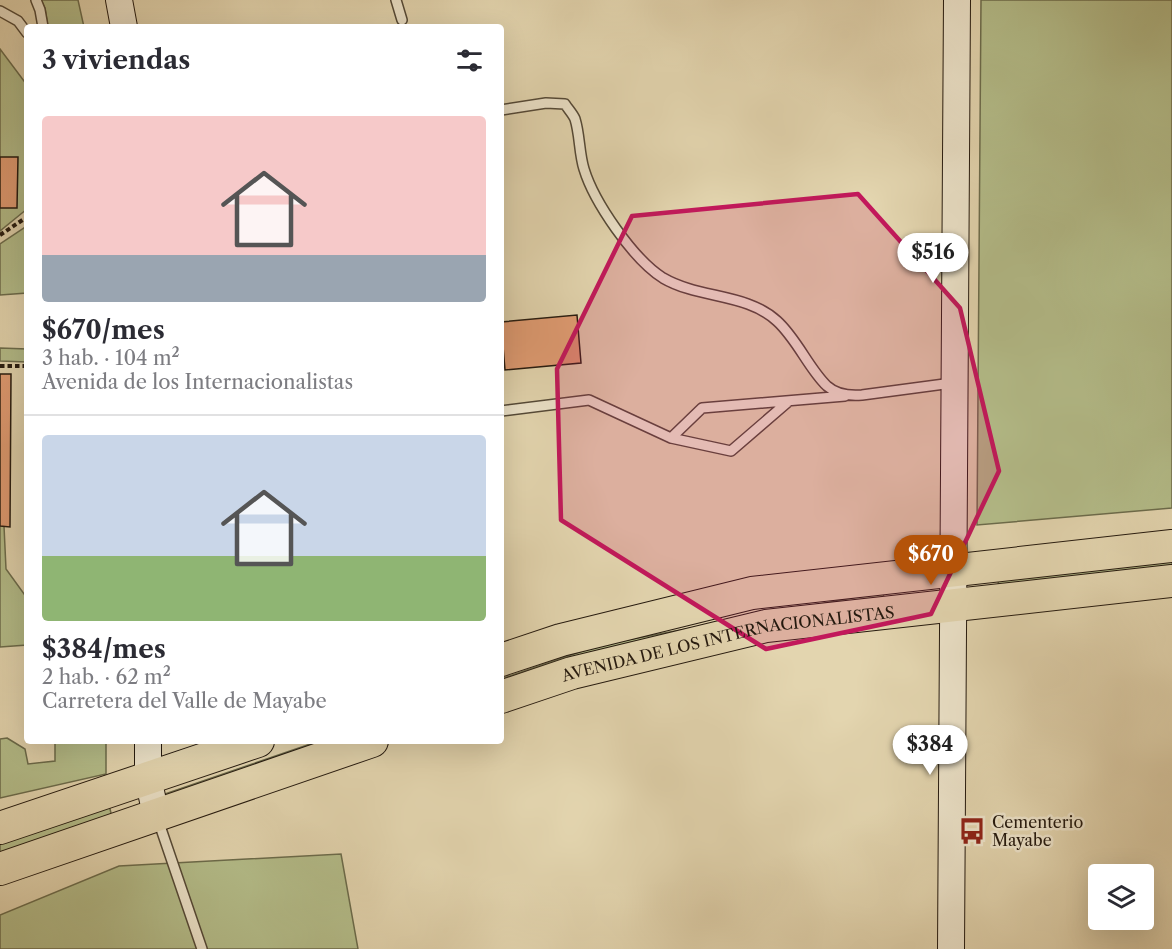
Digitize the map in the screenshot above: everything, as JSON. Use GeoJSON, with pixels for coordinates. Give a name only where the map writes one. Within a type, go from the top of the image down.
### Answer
{"type":"FeatureCollection","features":[{"type":"Feature","properties":{"kind":"highway"},"geometry":{"type":"LineString","coordinates":[[504,659],[561,640],[752,593],[1172,546]]}},
{"type":"Feature","properties":{"kind":"highway","name":"AVENIDA DE LOS INTERNACIONALISTAS"},"geometry":{"type":"LineString","coordinates":[[504,696],[572,672],[766,626],[1172,581]]}},
{"type":"Feature","properties":{"kind":"highway"},"geometry":{"type":"LineString","coordinates":[[0,828],[249,744]]}},
{"type":"Feature","properties":{"kind":"highway"},"geometry":{"type":"LineString","coordinates":[[0,869],[363,744]]}},
{"type":"Feature","properties":{"kind":"main road"},"geometry":{"type":"LineString","coordinates":[[119,0],[123,24]]}},
{"type":"Feature","properties":{"kind":"main road"},"geometry":{"type":"LineString","coordinates":[[951,949],[957,0]]}},
{"type":"Feature","properties":{"kind":"main road"},"geometry":{"type":"LineString","coordinates":[[148,744],[148,778],[156,815]]}},
{"type":"Feature","properties":{"kind":"lane"},"geometry":{"type":"LineString","coordinates":[[36,0],[42,24]]}},
{"type":"Feature","properties":{"kind":"lane"},"geometry":{"type":"LineString","coordinates":[[396,0],[402,20]]}},
{"type":"Feature","properties":{"kind":"lane"},"geometry":{"type":"LineString","coordinates":[[0,11],[18,21],[24,29]]}},
{"type":"Feature","properties":{"kind":"lane"},"geometry":{"type":"LineString","coordinates":[[504,110],[546,103],[565,104],[574,118],[584,168],[598,198],[619,233],[641,260],[662,277],[682,288],[757,306],[777,321],[795,341],[828,386],[847,396]]}},
{"type":"Feature","properties":{"kind":"lane"},"geometry":{"type":"LineString","coordinates":[[671,438],[702,408],[862,395],[954,382]]}},
{"type":"Feature","properties":{"kind":"lane"},"geometry":{"type":"LineString","coordinates":[[504,411],[590,400],[671,438],[731,451],[789,401]]}},
{"type":"Feature","properties":{"kind":"lane"},"geometry":{"type":"LineString","coordinates":[[156,815],[202,949]]}},
{"type":"Feature","properties":{"kind":"path"},"geometry":{"type":"LineString","coordinates":[[0,235],[24,219]]}},
{"type":"Feature","properties":{"kind":"path"},"geometry":{"type":"LineString","coordinates":[[0,366],[24,366]]}},
{"type":"Feature","properties":{"kind":"highlighted area"},"geometry":{"type":"Polygon","coordinates":[[[858,194],[960,308],[999,471],[931,614],[766,649],[561,520],[557,369],[632,216],[858,194]]]}},
{"type":"Feature","properties":{"kind":"green space"},"geometry":{"type":"Polygon","coordinates":[[[41,0],[78,0],[83,24],[48,24],[41,0]]]}},
{"type":"Feature","properties":{"kind":"green space"},"geometry":{"type":"Polygon","coordinates":[[[981,0],[1172,0],[1172,508],[977,525],[981,0]]]}},
{"type":"Feature","properties":{"kind":"green space"},"geometry":{"type":"Polygon","coordinates":[[[0,49],[24,81],[24,211],[0,231],[0,49]]]}},
{"type":"Feature","properties":{"kind":"green space"},"geometry":{"type":"Polygon","coordinates":[[[24,228],[24,293],[0,295],[0,244],[24,228]]]}},
{"type":"Feature","properties":{"kind":"green space"},"geometry":{"type":"Polygon","coordinates":[[[0,348],[24,349],[24,362],[0,361],[0,348]]]}},
{"type":"Feature","properties":{"kind":"green space"},"geometry":{"type":"Polygon","coordinates":[[[0,526],[4,526],[6,569],[24,594],[24,645],[0,647],[0,526]]]}},
{"type":"Feature","properties":{"kind":"green space"},"geometry":{"type":"Polygon","coordinates":[[[1172,561],[1172,572],[999,590],[998,580],[1172,561]]]}},
{"type":"Feature","properties":{"kind":"green space"},"geometry":{"type":"Polygon","coordinates":[[[884,592],[883,600],[504,684],[504,678],[600,645],[884,592]]]}},
{"type":"Feature","properties":{"kind":"green space"},"geometry":{"type":"Polygon","coordinates":[[[7,738],[25,749],[28,764],[55,761],[55,744],[106,744],[106,774],[0,798],[0,739],[7,738]]]}},
{"type":"Feature","properties":{"kind":"green space"},"geometry":{"type":"Polygon","coordinates":[[[310,744],[325,744],[167,799],[165,794],[310,744]]]}},
{"type":"Feature","properties":{"kind":"green space"},"geometry":{"type":"Polygon","coordinates":[[[109,805],[112,817],[0,856],[0,842],[109,805]]]}},
{"type":"Feature","properties":{"kind":"green space"},"geometry":{"type":"Polygon","coordinates":[[[341,854],[358,949],[0,949],[0,915],[119,866],[341,854]]]}},
{"type":"Feature","properties":{"kind":"building"},"geometry":{"type":"Polygon","coordinates":[[[0,157],[18,157],[17,208],[0,208],[0,157]]]}},
{"type":"Feature","properties":{"kind":"building"},"geometry":{"type":"Polygon","coordinates":[[[577,315],[581,363],[505,370],[504,322],[577,315]]]}},
{"type":"Feature","properties":{"kind":"building"},"geometry":{"type":"Polygon","coordinates":[[[0,374],[11,374],[10,527],[0,526],[0,374]]]}},
{"type":"Feature","properties":{"kind":"place","name":"Cementerio Mayabe"},"geometry":{"type":"Point","coordinates":[972,831]}}]}
